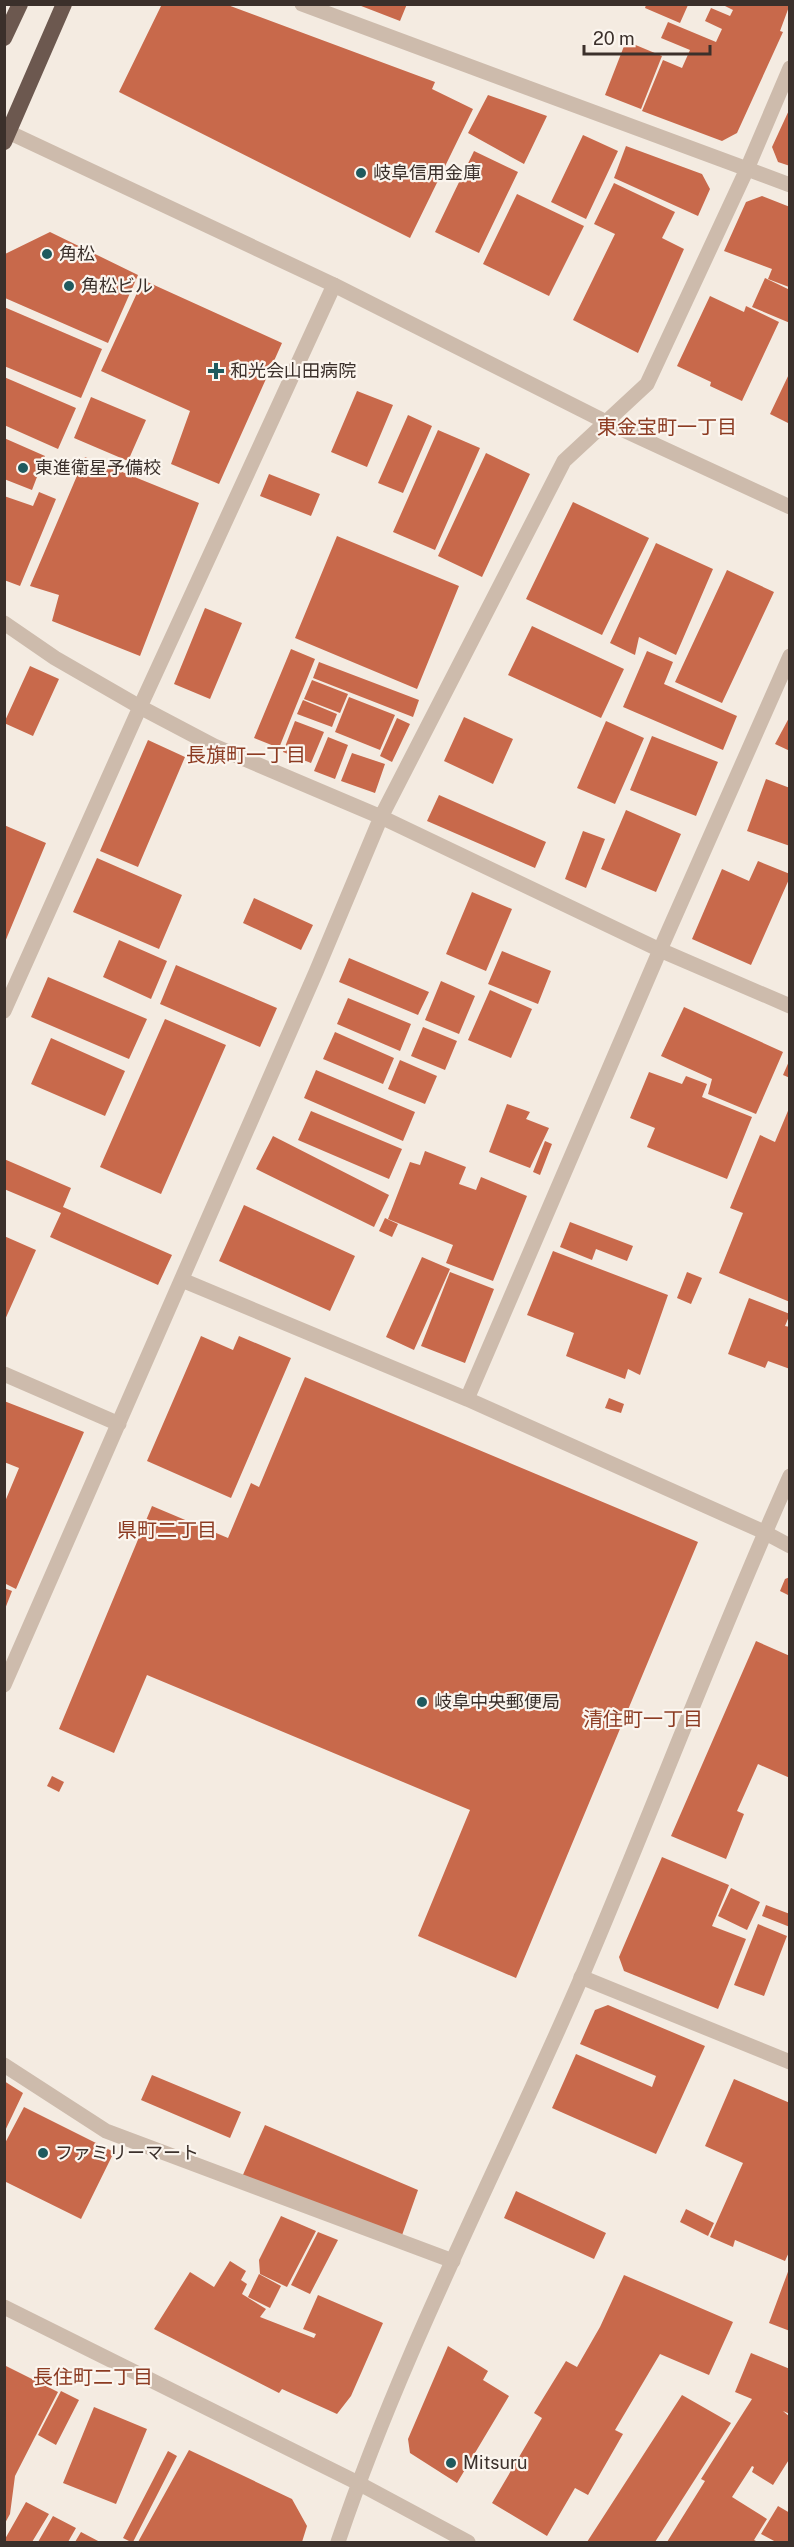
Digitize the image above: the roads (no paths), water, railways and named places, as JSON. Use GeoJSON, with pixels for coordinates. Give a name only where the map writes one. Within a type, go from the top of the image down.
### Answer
{"type":"FeatureCollection","features":[{"type":"Feature","properties":{"kind":"highway"},"geometry":{"type":"LineString","coordinates":[[4,39],[20,4]]}},
{"type":"Feature","properties":{"kind":"highway"},"geometry":{"type":"LineString","coordinates":[[6,135],[64,4]]}},
{"type":"Feature","properties":{"kind":"street"},"geometry":{"type":"LineString","coordinates":[[302,4],[789,185]]}},
{"type":"Feature","properties":{"kind":"street"},"geometry":{"type":"LineString","coordinates":[[4,1685],[182,1280],[381,817],[564,461],[647,384],[747,169],[789,68]]}},
{"type":"Feature","properties":{"kind":"street"},"geometry":{"type":"LineString","coordinates":[[6,135],[334,285],[606,422],[789,507]]}},
{"type":"Feature","properties":{"kind":"street"},"geometry":{"type":"LineString","coordinates":[[4,1011],[140,707],[334,285]]}},
{"type":"Feature","properties":{"kind":"street"},"geometry":{"type":"LineString","coordinates":[[4,622],[55,658],[214,746],[381,817],[660,950],[789,1006]]}},
{"type":"Feature","properties":{"kind":"street"},"geometry":{"type":"LineString","coordinates":[[467,1399],[789,656]]}},
{"type":"Feature","properties":{"kind":"street"},"geometry":{"type":"LineString","coordinates":[[182,1280],[467,1399],[764,1532],[789,1546]]}},
{"type":"Feature","properties":{"kind":"street"},"geometry":{"type":"LineString","coordinates":[[4,1374],[119,1424]]}},
{"type":"Feature","properties":{"kind":"street"},"geometry":{"type":"LineString","coordinates":[[338,2542],[358,2483],[453,2261],[581,1977],[789,1476]]}},
{"type":"Feature","properties":{"kind":"street"},"geometry":{"type":"LineString","coordinates":[[581,1977],[789,2062]]}},
{"type":"Feature","properties":{"kind":"street"},"geometry":{"type":"LineString","coordinates":[[4,2065],[106,2131],[453,2261]]}},
{"type":"Feature","properties":{"kind":"street"},"geometry":{"type":"LineString","coordinates":[[4,2307],[358,2483],[468,2542]]}},
{"type":"Feature","properties":{"kind":"place","name":"岐阜信用金庫"},"geometry":{"type":"Point","coordinates":[361,173]}},
{"type":"Feature","properties":{"kind":"place","name":"角松"},"geometry":{"type":"Point","coordinates":[47,254]}},
{"type":"Feature","properties":{"kind":"place","name":"角松ビル"},"geometry":{"type":"Point","coordinates":[69,286]}},
{"type":"Feature","properties":{"kind":"place","name":"和光会山田病院"},"geometry":{"type":"Point","coordinates":[216,371]}},
{"type":"Feature","properties":{"kind":"place","name":"東進衛星予備校"},"geometry":{"type":"Point","coordinates":[23,468]}},
{"type":"Feature","properties":{"kind":"place","name":"岐阜中央郵便局"},"geometry":{"type":"Point","coordinates":[422,1702]}},
{"type":"Feature","properties":{"kind":"place","name":"ファミリーマート"},"geometry":{"type":"Point","coordinates":[43,2153]}},
{"type":"Feature","properties":{"kind":"place","name":"Mitsuru"},"geometry":{"type":"Point","coordinates":[451,2463]}},
{"type":"Feature","properties":{"kind":"district","name":"東金宝町一丁目"},"geometry":{"type":"Point","coordinates":[667,427]}},
{"type":"Feature","properties":{"kind":"district","name":"長旗町一丁目"},"geometry":{"type":"Point","coordinates":[246,755]}},
{"type":"Feature","properties":{"kind":"district","name":"県町二丁目"},"geometry":{"type":"Point","coordinates":[167,1530]}},
{"type":"Feature","properties":{"kind":"district","name":"清住町一丁目"},"geometry":{"type":"Point","coordinates":[643,1719]}},
{"type":"Feature","properties":{"kind":"district","name":"長住町二丁目"},"geometry":{"type":"Point","coordinates":[93,2377]}}]}
